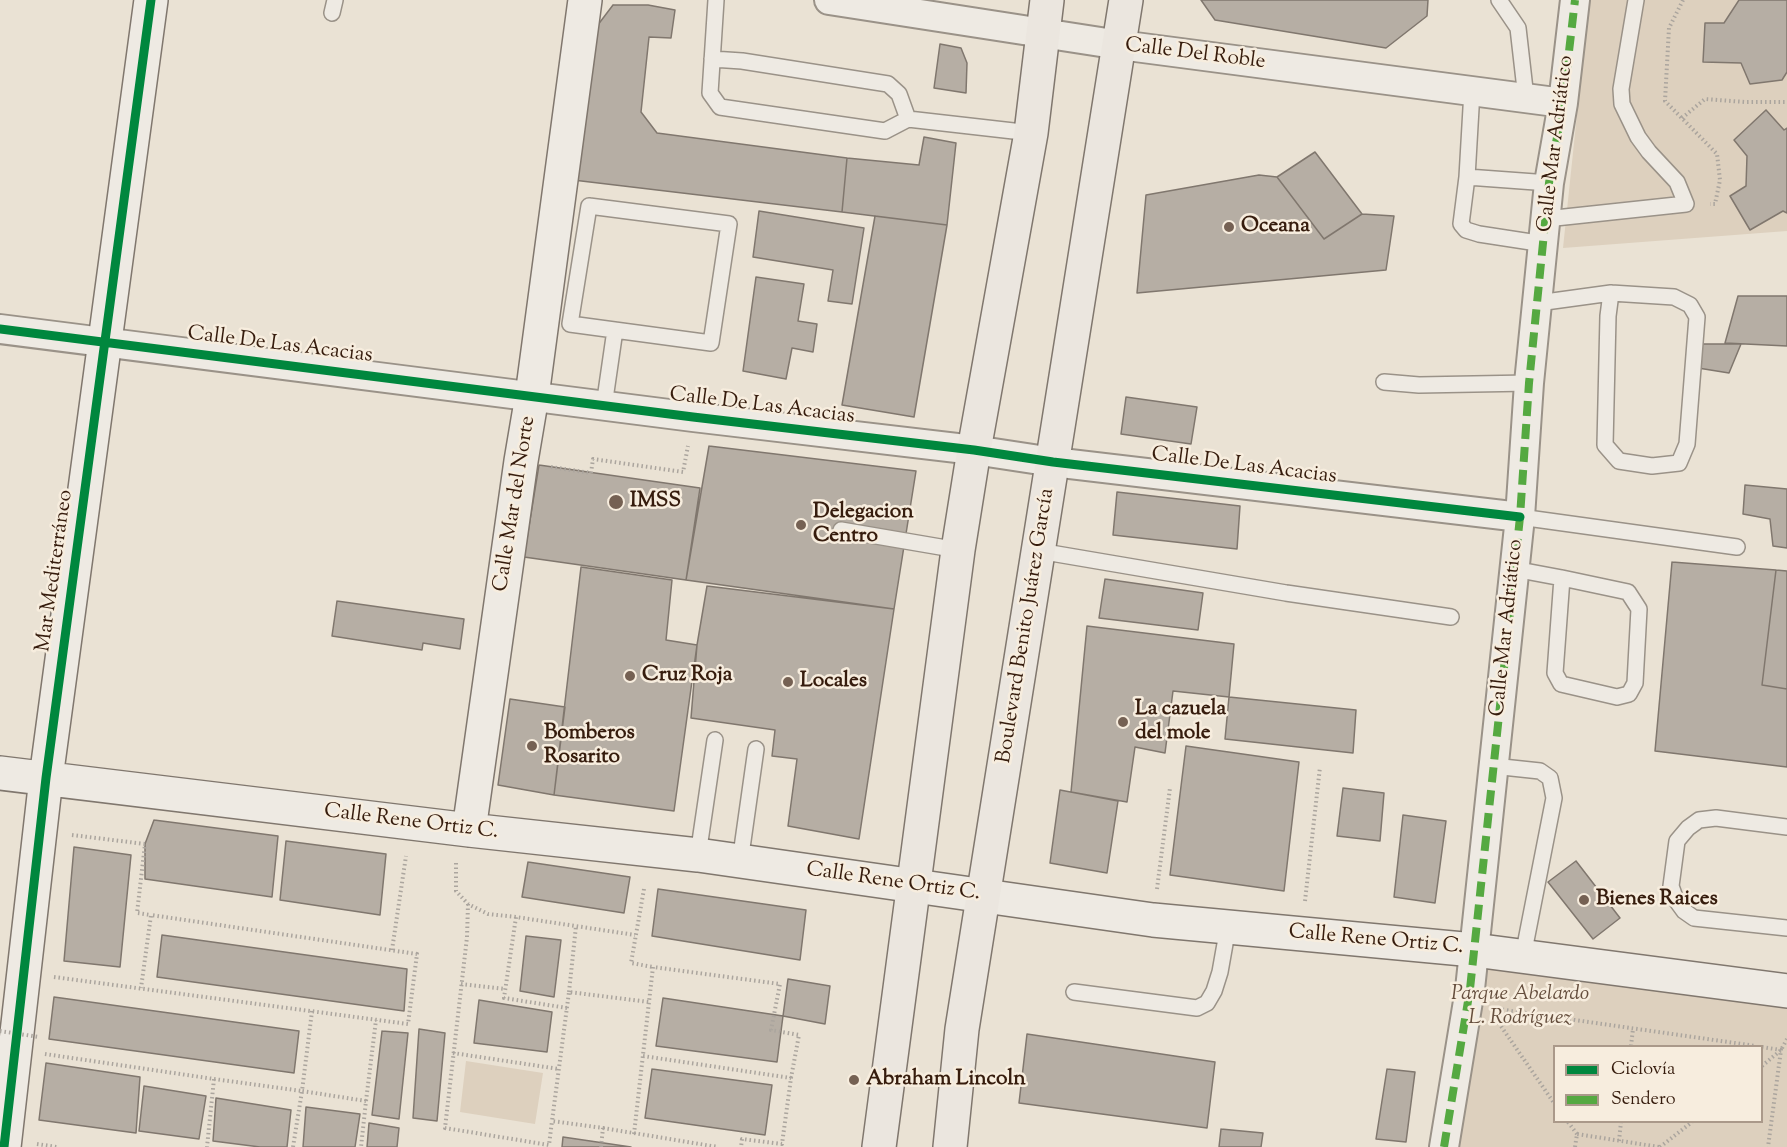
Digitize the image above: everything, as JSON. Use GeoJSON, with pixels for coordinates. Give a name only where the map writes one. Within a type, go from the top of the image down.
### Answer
{"type":"FeatureCollection","features":[{"type":"Feature","properties":{"kind":"main road"},"geometry":{"type":"LineString","coordinates":[[879,1147],[958,550],[1031,133],[1047,0]]}},
{"type":"Feature","properties":{"kind":"main road","name":"Boulevard Benito Juárez García"},"geometry":{"type":"LineString","coordinates":[[950,1147],[962,1029],[1126,0]]}},
{"type":"Feature","properties":{"kind":"street","name":"Mar Mediterráneo"},"geometry":{"type":"LineString","coordinates":[[4,1147],[46,778],[151,0]]}},
{"type":"Feature","properties":{"kind":"street","name":"Calle Mar del Norte"},"geometry":{"type":"LineString","coordinates":[[469,830],[532,396],[585,0]]}},
{"type":"Feature","properties":{"kind":"street","name":"Calle Del Roble"},"geometry":{"type":"LineString","coordinates":[[829,0],[1120,45],[1563,103]]}},
{"type":"Feature","properties":{"kind":"street","name":"Calle Mar Adriático"},"geometry":{"type":"LineString","coordinates":[[1444,1147],[1479,998],[1474,950],[1520,517],[1529,383],[1549,183],[1563,103],[1575,0]]}},
{"type":"Feature","properties":{"kind":"street","name":"Calle De Las Acacias"},"geometry":{"type":"LineString","coordinates":[[0,329],[604,406],[974,450],[1053,462],[1520,517]]}},
{"type":"Feature","properties":{"kind":"street","name":"Calle Rene Ortiz C."},"geometry":{"type":"LineString","coordinates":[[0,773],[469,830],[698,855],[1153,920],[1474,950],[1787,991]]}},
{"type":"Feature","properties":{"kind":"lane"},"geometry":{"type":"LineString","coordinates":[[716,0],[710,93],[720,107],[885,131],[908,119],[1031,133]]}},
{"type":"Feature","properties":{"kind":"lane"},"geometry":{"type":"LineString","coordinates":[[1499,0],[1518,28],[1526,98]]}},
{"type":"Feature","properties":{"kind":"lane"},"geometry":{"type":"LineString","coordinates":[[1472,91],[1467,177],[1461,224],[1466,230],[1545,231],[1686,204],[1677,182],[1638,137],[1622,104],[1621,89],[1636,0]]}},
{"type":"Feature","properties":{"kind":"lane"},"geometry":{"type":"LineString","coordinates":[[712,59],[742,61],[888,84],[899,94],[908,119]]}},
{"type":"Feature","properties":{"kind":"lane"},"geometry":{"type":"LineString","coordinates":[[1467,177],[1549,183]]}},
{"type":"Feature","properties":{"kind":"lane"},"geometry":{"type":"LineString","coordinates":[[589,206],[729,224],[711,343],[615,330],[570,324],[589,206]]}},
{"type":"Feature","properties":{"kind":"lane"},"geometry":{"type":"LineString","coordinates":[[1538,303],[1611,293],[1674,297],[1690,305],[1697,316],[1687,444],[1679,464],[1652,466],[1619,461],[1605,445],[1608,316],[1611,293]]}},
{"type":"Feature","properties":{"kind":"lane"},"geometry":{"type":"LineString","coordinates":[[604,406],[615,330]]}},
{"type":"Feature","properties":{"kind":"lane"},"geometry":{"type":"LineString","coordinates":[[1384,382],[1462,386],[1529,383]]}},
{"type":"Feature","properties":{"kind":"lane"},"geometry":{"type":"LineString","coordinates":[[1520,517],[1737,547]]}},
{"type":"Feature","properties":{"kind":"lane"},"geometry":{"type":"LineString","coordinates":[[841,530],[958,550]]}},
{"type":"Feature","properties":{"kind":"lane"},"geometry":{"type":"LineString","coordinates":[[1039,551],[1286,593],[1451,617]]}},
{"type":"Feature","properties":{"kind":"lane"},"geometry":{"type":"LineString","coordinates":[[1514,569],[1562,578],[1628,592],[1639,609],[1635,683],[1629,694],[1617,697],[1561,684],[1555,673],[1562,578]]}},
{"type":"Feature","properties":{"kind":"lane"},"geometry":{"type":"LineString","coordinates":[[698,855],[715,740]]}},
{"type":"Feature","properties":{"kind":"lane"},"geometry":{"type":"LineString","coordinates":[[740,862],[756,749]]}},
{"type":"Feature","properties":{"kind":"lane"},"geometry":{"type":"LineString","coordinates":[[1493,766],[1540,771],[1550,778],[1554,798],[1522,956]]}},
{"type":"Feature","properties":{"kind":"lane"},"geometry":{"type":"LineString","coordinates":[[1787,827],[1716,818],[1699,820],[1688,828],[1677,841],[1671,886],[1676,900],[1684,911],[1694,918],[1787,928]]}},
{"type":"Feature","properties":{"kind":"lane"},"geometry":{"type":"LineString","coordinates":[[1074,992],[1197,1008],[1207,1002],[1214,991],[1220,972],[1228,927]]}},
{"type":"Feature","properties":{"kind":"path"},"geometry":{"type":"LineString","coordinates":[[1683,0],[1669,28],[1665,101],[1717,154],[1720,180],[1715,204],[1686,204]]}},
{"type":"Feature","properties":{"kind":"path"},"geometry":{"type":"LineString","coordinates":[[1682,118],[1705,99],[1787,102]]}},
{"type":"Feature","properties":{"kind":"path"},"geometry":{"type":"LineString","coordinates":[[521,461],[591,472],[593,459],[683,472],[693,417]]}},
{"type":"Feature","properties":{"kind":"path"},"geometry":{"type":"LineString","coordinates":[[1302,934],[1320,767]]}},
{"type":"Feature","properties":{"kind":"path"},"geometry":{"type":"LineString","coordinates":[[1153,920],[1170,788]]}},
{"type":"Feature","properties":{"kind":"path"},"geometry":{"type":"LineString","coordinates":[[47,976],[408,1024],[417,954],[137,913],[145,844],[64,834]]}},
{"type":"Feature","properties":{"kind":"path"},"geometry":{"type":"LineString","coordinates":[[392,951],[405,856]]}},
{"type":"Feature","properties":{"kind":"path"},"geometry":{"type":"LineString","coordinates":[[456,863],[456,891],[468,904],[488,914],[635,935]]}},
{"type":"Feature","properties":{"kind":"path"},"geometry":{"type":"LineString","coordinates":[[644,889],[631,963],[780,984],[771,1030],[799,1035],[782,1144],[742,1139],[741,1147]]}},
{"type":"Feature","properties":{"kind":"path"},"geometry":{"type":"LineString","coordinates":[[468,904],[445,1128],[549,1145],[576,926]]}},
{"type":"Feature","properties":{"kind":"path"},"geometry":{"type":"LineString","coordinates":[[141,988],[151,915]]}},
{"type":"Feature","properties":{"kind":"path"},"geometry":{"type":"LineString","coordinates":[[516,917],[504,998],[567,1008]]}},
{"type":"Feature","properties":{"kind":"path"},"geometry":{"type":"LineString","coordinates":[[634,1134],[652,967]]}},
{"type":"Feature","properties":{"kind":"path"},"geometry":{"type":"LineString","coordinates":[[461,984],[506,989]]}},
{"type":"Feature","properties":{"kind":"path"},"geometry":{"type":"LineString","coordinates":[[569,992],[649,1002]]}},
{"type":"Feature","properties":{"kind":"path"},"geometry":{"type":"LineString","coordinates":[[1479,998],[1633,1029],[1742,1045]]}},
{"type":"Feature","properties":{"kind":"path"},"geometry":{"type":"LineString","coordinates":[[1479,998],[1553,1102]]}},
{"type":"Feature","properties":{"kind":"path"},"geometry":{"type":"LineString","coordinates":[[293,1147],[312,1011]]}},
{"type":"Feature","properties":{"kind":"path"},"geometry":{"type":"LineString","coordinates":[[361,1147],[376,1020]]}},
{"type":"Feature","properties":{"kind":"path"},"geometry":{"type":"LineString","coordinates":[[38,1045],[40,1027]]}},
{"type":"Feature","properties":{"kind":"path"},"geometry":{"type":"LineString","coordinates":[[1631,1045],[1633,1029]]}},
{"type":"Feature","properties":{"kind":"path"},"geometry":{"type":"LineString","coordinates":[[0,1031],[39,1037]]}},
{"type":"Feature","properties":{"kind":"path"},"geometry":{"type":"LineString","coordinates":[[1768,1147],[1781,1050],[1787,1039]]}},
{"type":"Feature","properties":{"kind":"path"},"geometry":{"type":"LineString","coordinates":[[1763,1047],[1781,1050]]}},
{"type":"Feature","properties":{"kind":"path"},"geometry":{"type":"LineString","coordinates":[[1763,1064],[1781,1050]]}},
{"type":"Feature","properties":{"kind":"path"},"geometry":{"type":"LineString","coordinates":[[37,1053],[366,1101]]}},
{"type":"Feature","properties":{"kind":"path"},"geometry":{"type":"LineString","coordinates":[[453,1053],[559,1069]]}},
{"type":"Feature","properties":{"kind":"path"},"geometry":{"type":"LineString","coordinates":[[643,1056],[791,1078]]}},
{"type":"Feature","properties":{"kind":"path"},"geometry":{"type":"LineString","coordinates":[[207,1147],[214,1078]]}},
{"type":"Feature","properties":{"kind":"path"},"geometry":{"type":"LineString","coordinates":[[552,1121],[718,1147]]}},
{"type":"Feature","properties":{"kind":"path"},"geometry":{"type":"LineString","coordinates":[[1569,1123],[1577,1134],[1660,1147],[1691,1123]]}},
{"type":"Feature","properties":{"kind":"path"},"geometry":{"type":"LineString","coordinates":[[1619,1141],[1621,1123]]}},
{"type":"Feature","properties":{"kind":"path"},"geometry":{"type":"LineString","coordinates":[[601,1147],[603,1128]]}},
{"type":"Feature","properties":{"kind":"path"},"geometry":{"type":"LineString","coordinates":[[1575,1147],[1577,1134]]}},
{"type":"Feature","properties":{"kind":"green space"},"geometry":{"type":"Polygon","coordinates":[[[1589,0],[1787,0],[1787,231],[1563,248],[1589,0]]]}},
{"type":"Feature","properties":{"kind":"green space","name":"Parque Abelardo L. Rodríguez"},"geometry":{"type":"Polygon","coordinates":[[[1474,950],[1787,991],[1787,1147],[1444,1147],[1474,950]]]}},
{"type":"Feature","properties":{"kind":"green space"},"geometry":{"type":"Polygon","coordinates":[[[466,1061],[543,1073],[535,1124],[460,1112],[466,1061]]]}},
{"type":"Feature","properties":{"kind":"building"},"geometry":{"type":"Polygon","coordinates":[[[1201,0],[1428,0],[1427,16],[1386,48],[1215,20],[1201,0]]]}},
{"type":"Feature","properties":{"kind":"building"},"geometry":{"type":"Polygon","coordinates":[[[1739,0],[1787,0],[1787,72],[1782,80],[1750,84],[1741,63],[1703,62],[1705,23],[1724,23],[1739,0]]]}},
{"type":"Feature","properties":{"kind":"building"},"geometry":{"type":"Polygon","coordinates":[[[613,5],[648,5],[675,10],[671,38],[649,37],[641,112],[657,133],[847,158],[842,212],[573,180],[594,30],[613,5]]]}},
{"type":"Feature","properties":{"kind":"building"},"geometry":{"type":"Polygon","coordinates":[[[940,44],[961,48],[967,63],[966,93],[934,88],[940,44]]]}},
{"type":"Feature","properties":{"kind":"building"},"geometry":{"type":"Polygon","coordinates":[[[1766,110],[1784,130],[1787,128],[1787,213],[1783,211],[1750,230],[1730,196],[1746,186],[1747,156],[1734,140],[1766,110]]]}},
{"type":"Feature","properties":{"kind":"building"},"geometry":{"type":"Polygon","coordinates":[[[924,137],[956,143],[947,225],[842,212],[847,158],[919,165],[924,137]]]}},
{"type":"Feature","properties":{"kind":"building"},"geometry":{"type":"Polygon","coordinates":[[[1315,152],[1362,214],[1324,239],[1277,177],[1315,152]]]}},
{"type":"Feature","properties":{"kind":"building","name":"Oceana"},"geometry":{"type":"Polygon","coordinates":[[[1259,175],[1277,177],[1324,239],[1362,214],[1394,216],[1386,270],[1137,293],[1146,195],[1259,175]]]}},
{"type":"Feature","properties":{"kind":"building"},"geometry":{"type":"Polygon","coordinates":[[[759,211],[864,228],[852,304],[828,301],[833,270],[753,257],[759,211]]]}},
{"type":"Feature","properties":{"kind":"building"},"geometry":{"type":"Polygon","coordinates":[[[875,216],[947,225],[914,417],[842,405],[875,216]]]}},
{"type":"Feature","properties":{"kind":"building"},"geometry":{"type":"Polygon","coordinates":[[[756,277],[804,284],[798,321],[817,324],[813,352],[792,348],[786,379],[743,371],[756,277]]]}},
{"type":"Feature","properties":{"kind":"building"},"geometry":{"type":"Polygon","coordinates":[[[1738,296],[1787,296],[1787,346],[1725,343],[1738,296]]]}},
{"type":"Feature","properties":{"kind":"building"},"geometry":{"type":"Polygon","coordinates":[[[1701,344],[1741,344],[1729,373],[1698,368],[1701,344]]]}},
{"type":"Feature","properties":{"kind":"building"},"geometry":{"type":"Polygon","coordinates":[[[1126,397],[1197,407],[1191,444],[1121,434],[1126,397]]]}},
{"type":"Feature","properties":{"kind":"building","name":"Delegacion Centro"},"geometry":{"type":"Polygon","coordinates":[[[709,446],[916,471],[894,609],[686,580],[709,446]]]}},
{"type":"Feature","properties":{"kind":"building","name":"IMSS"},"geometry":{"type":"Polygon","coordinates":[[[539,465],[700,488],[686,580],[524,557],[539,465]]]}},
{"type":"Feature","properties":{"kind":"building"},"geometry":{"type":"Polygon","coordinates":[[[1745,485],[1787,489],[1787,548],[1773,546],[1770,519],[1743,514],[1745,485]]]}},
{"type":"Feature","properties":{"kind":"building"},"geometry":{"type":"Polygon","coordinates":[[[1117,492],[1240,506],[1237,549],[1113,535],[1117,492]]]}},
{"type":"Feature","properties":{"kind":"building"},"geometry":{"type":"Polygon","coordinates":[[[1672,562],[1776,570],[1762,685],[1787,689],[1787,767],[1655,751],[1672,562]]]}},
{"type":"Feature","properties":{"kind":"building","name":"Cruz Roja"},"geometry":{"type":"Polygon","coordinates":[[[581,567],[672,580],[666,640],[697,645],[674,811],[554,795],[581,567]]]}},
{"type":"Feature","properties":{"kind":"building"},"geometry":{"type":"Polygon","coordinates":[[[1776,570],[1787,571],[1787,689],[1762,685],[1776,570]]]}},
{"type":"Feature","properties":{"kind":"building"},"geometry":{"type":"Polygon","coordinates":[[[1105,579],[1203,593],[1198,630],[1099,618],[1105,579]]]}},
{"type":"Feature","properties":{"kind":"building","name":"Locales"},"geometry":{"type":"Polygon","coordinates":[[[707,586],[894,609],[859,839],[788,826],[797,759],[772,756],[775,730],[691,718],[697,645],[707,586]]]}},
{"type":"Feature","properties":{"kind":"building"},"geometry":{"type":"Polygon","coordinates":[[[337,601],[464,619],[460,649],[423,643],[422,650],[332,636],[337,601]]]}},
{"type":"Feature","properties":{"kind":"building","name":"La cazuela del mole"},"geometry":{"type":"Polygon","coordinates":[[[1087,626],[1234,644],[1229,697],[1173,691],[1165,753],[1135,747],[1127,802],[1071,792],[1087,626]]]}},
{"type":"Feature","properties":{"kind":"building"},"geometry":{"type":"Polygon","coordinates":[[[1229,697],[1356,710],[1353,753],[1225,739],[1229,697]]]}},
{"type":"Feature","properties":{"kind":"building","name":"Bomberos Rosarito"},"geometry":{"type":"Polygon","coordinates":[[[510,699],[565,707],[554,795],[498,785],[510,699]]]}},
{"type":"Feature","properties":{"kind":"building"},"geometry":{"type":"Polygon","coordinates":[[[1186,746],[1299,762],[1284,891],[1170,875],[1186,746]]]}},
{"type":"Feature","properties":{"kind":"building"},"geometry":{"type":"Polygon","coordinates":[[[1343,788],[1384,793],[1380,841],[1337,836],[1343,788]]]}},
{"type":"Feature","properties":{"kind":"building"},"geometry":{"type":"Polygon","coordinates":[[[1060,790],[1118,801],[1107,873],[1050,863],[1060,790]]]}},
{"type":"Feature","properties":{"kind":"building"},"geometry":{"type":"Polygon","coordinates":[[[1403,815],[1446,821],[1435,903],[1394,897],[1403,815]]]}},
{"type":"Feature","properties":{"kind":"building"},"geometry":{"type":"Polygon","coordinates":[[[154,820],[278,836],[272,897],[145,879],[145,844],[154,820]]]}},
{"type":"Feature","properties":{"kind":"building"},"geometry":{"type":"Polygon","coordinates":[[[286,841],[386,854],[380,915],[280,900],[286,841]]]}},
{"type":"Feature","properties":{"kind":"building"},"geometry":{"type":"Polygon","coordinates":[[[74,847],[131,855],[120,967],[64,961],[74,847]]]}},
{"type":"Feature","properties":{"kind":"building","name":"Bienes Raices"},"geometry":{"type":"Polygon","coordinates":[[[1576,861],[1620,918],[1593,939],[1548,882],[1576,861]]]}},
{"type":"Feature","properties":{"kind":"building"},"geometry":{"type":"Polygon","coordinates":[[[528,862],[630,877],[624,913],[522,897],[528,862]]]}},
{"type":"Feature","properties":{"kind":"building"},"geometry":{"type":"Polygon","coordinates":[[[658,889],[806,910],[800,960],[652,936],[658,889]]]}},
{"type":"Feature","properties":{"kind":"building"},"geometry":{"type":"Polygon","coordinates":[[[162,935],[407,969],[404,1011],[157,977],[162,935]]]}},
{"type":"Feature","properties":{"kind":"building"},"geometry":{"type":"Polygon","coordinates":[[[526,936],[561,940],[554,997],[520,991],[526,936]]]}},
{"type":"Feature","properties":{"kind":"building"},"geometry":{"type":"Polygon","coordinates":[[[788,979],[830,986],[825,1024],[783,1016],[788,979]]]}},
{"type":"Feature","properties":{"kind":"building"},"geometry":{"type":"Polygon","coordinates":[[[54,997],[299,1031],[294,1073],[49,1039],[54,997]]]}},
{"type":"Feature","properties":{"kind":"building"},"geometry":{"type":"Polygon","coordinates":[[[663,998],[783,1016],[777,1062],[656,1046],[663,998]]]}},
{"type":"Feature","properties":{"kind":"building"},"geometry":{"type":"Polygon","coordinates":[[[479,1000],[552,1012],[547,1052],[474,1043],[479,1000]]]}},
{"type":"Feature","properties":{"kind":"building"},"geometry":{"type":"Polygon","coordinates":[[[419,1029],[445,1033],[437,1121],[413,1118],[419,1029]]]}},
{"type":"Feature","properties":{"kind":"building"},"geometry":{"type":"Polygon","coordinates":[[[382,1031],[408,1033],[399,1119],[372,1115],[382,1031]]]}},
{"type":"Feature","properties":{"kind":"building"},"geometry":{"type":"Polygon","coordinates":[[[1027,1034],[1215,1062],[1207,1128],[1019,1103],[1027,1034]]]}},
{"type":"Feature","properties":{"kind":"building"},"geometry":{"type":"Polygon","coordinates":[[[46,1063],[140,1077],[136,1133],[39,1120],[46,1063]]]}},
{"type":"Feature","properties":{"kind":"building"},"geometry":{"type":"Polygon","coordinates":[[[652,1069],[772,1085],[765,1135],[645,1118],[652,1069]]]}},
{"type":"Feature","properties":{"kind":"building"},"geometry":{"type":"Polygon","coordinates":[[[1387,1069],[1415,1072],[1406,1142],[1376,1139],[1387,1069]]]}},
{"type":"Feature","properties":{"kind":"building"},"geometry":{"type":"Polygon","coordinates":[[[144,1086],[206,1096],[199,1139],[139,1131],[144,1086]]]}},
{"type":"Feature","properties":{"kind":"building"},"geometry":{"type":"Polygon","coordinates":[[[216,1098],[291,1110],[287,1147],[260,1147],[213,1141],[216,1098]]]}},
{"type":"Feature","properties":{"kind":"building"},"geometry":{"type":"Polygon","coordinates":[[[306,1107],[360,1114],[355,1147],[303,1147],[306,1107]]]}},
{"type":"Feature","properties":{"kind":"building"},"geometry":{"type":"Polygon","coordinates":[[[369,1123],[399,1128],[397,1147],[367,1147],[369,1123]]]}},
{"type":"Feature","properties":{"kind":"building"},"geometry":{"type":"Polygon","coordinates":[[[1221,1129],[1263,1133],[1261,1147],[1219,1147],[1221,1129]]]}},
{"type":"Feature","properties":{"kind":"building"},"geometry":{"type":"Polygon","coordinates":[[[563,1137],[631,1147],[562,1147],[563,1137]]]}},
{"type":"Feature","properties":{"kind":"marked path"},"geometry":{"type":"LineString","coordinates":[[1444,1147],[1470,989],[1520,517],[1529,383],[1549,183],[1563,103],[1575,0]]}},
{"type":"Feature","properties":{"kind":"cycle path"},"geometry":{"type":"LineString","coordinates":[[4,1147],[46,778],[151,0]]}},
{"type":"Feature","properties":{"kind":"cycle path"},"geometry":{"type":"LineString","coordinates":[[0,329],[693,417],[974,450],[1053,462],[1520,517]]}},
{"type":"Feature","properties":{"kind":"place","name":"Oceana"},"geometry":{"type":"Point","coordinates":[1229,227]}},
{"type":"Feature","properties":{"kind":"place","name":"IMSS"},"geometry":{"type":"Point","coordinates":[616,502]}},
{"type":"Feature","properties":{"kind":"place","name":"Delegacion Centro"},"geometry":{"type":"Point","coordinates":[801,525]}},
{"type":"Feature","properties":{"kind":"place","name":"Cruz Roja"},"geometry":{"type":"Point","coordinates":[630,676]}},
{"type":"Feature","properties":{"kind":"place","name":"Locales"},"geometry":{"type":"Point","coordinates":[788,682]}},
{"type":"Feature","properties":{"kind":"place","name":"La cazuela del mole"},"geometry":{"type":"Point","coordinates":[1123,722]}},
{"type":"Feature","properties":{"kind":"place","name":"Bomberos Rosarito"},"geometry":{"type":"Point","coordinates":[532,746]}},
{"type":"Feature","properties":{"kind":"place","name":"Bienes Raices"},"geometry":{"type":"Point","coordinates":[1584,900]}},
{"type":"Feature","properties":{"kind":"place","name":"Abraham Lincoln"},"geometry":{"type":"Point","coordinates":[854,1080]}}]}
